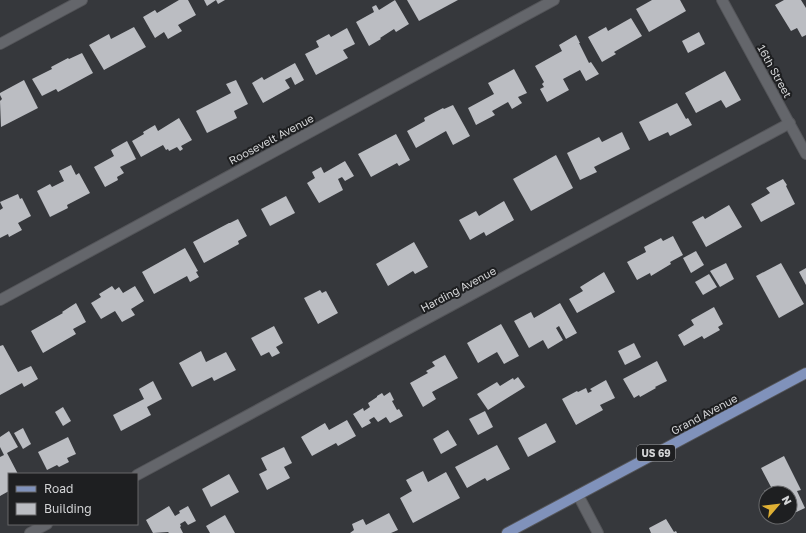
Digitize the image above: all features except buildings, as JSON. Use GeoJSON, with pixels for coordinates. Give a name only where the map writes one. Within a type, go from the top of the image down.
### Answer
{"type":"FeatureCollection","features":[{"type":"Feature","properties":{"kind":"main road","name":"Grand Avenue"},"geometry":{"type":"LineString","coordinates":[[507,533],[806,373]]}},
{"type":"Feature","properties":{"kind":"street"},"geometry":{"type":"LineString","coordinates":[[0,44],[82,0]]}},
{"type":"Feature","properties":{"kind":"street","name":"Roosevelt Avenue"},"geometry":{"type":"LineString","coordinates":[[0,300],[554,0]]}},
{"type":"Feature","properties":{"kind":"street","name":"16th Street"},"geometry":{"type":"LineString","coordinates":[[722,0],[806,154]]}},
{"type":"Feature","properties":{"kind":"street","name":"Harding Avenue"},"geometry":{"type":"LineString","coordinates":[[138,474],[790,123]]}},
{"type":"Feature","properties":{"kind":"street"},"geometry":{"type":"LineString","coordinates":[[578,495],[598,533]]}},
{"type":"Feature","properties":{"kind":"street"},"geometry":{"type":"LineString","coordinates":[[30,533],[45,525]]}}]}
